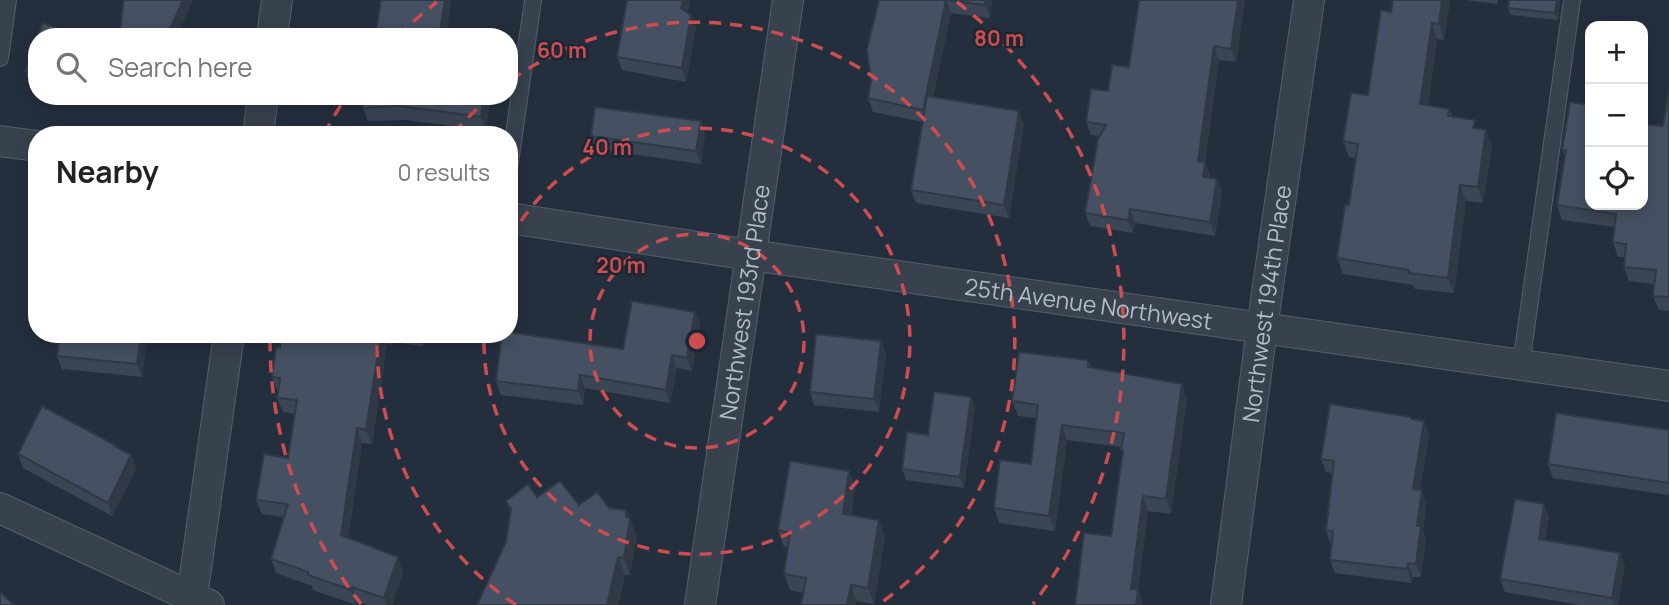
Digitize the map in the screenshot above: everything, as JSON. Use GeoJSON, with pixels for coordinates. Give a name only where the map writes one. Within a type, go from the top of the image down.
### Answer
{"type":"FeatureCollection","features":[{"type":"Feature","properties":{"kind":"street"},"geometry":{"type":"LineString","coordinates":[[273,28],[277,0]]}},
{"type":"Feature","properties":{"kind":"street","name":"Northwest 193rd Place"},"geometry":{"type":"LineString","coordinates":[[700,605],[788,0]]}},
{"type":"Feature","properties":{"kind":"street","name":"Northwest 194th Place"},"geometry":{"type":"LineString","coordinates":[[1226,605],[1309,0]]}},
{"type":"Feature","properties":{"kind":"street"},"geometry":{"type":"LineString","coordinates":[[259,126],[262,105]]}},
{"type":"Feature","properties":{"kind":"street"},"geometry":{"type":"LineString","coordinates":[[0,141],[28,145]]}},
{"type":"Feature","properties":{"kind":"street","name":"25th Avenue Northwest"},"geometry":{"type":"LineString","coordinates":[[518,219],[1669,386]]}},
{"type":"Feature","properties":{"kind":"street"},"geometry":{"type":"LineString","coordinates":[[0,508],[200,601],[228,343]]}},
{"type":"Feature","properties":{"kind":"lane"},"geometry":{"type":"LineString","coordinates":[[0,58],[8,0]]}},
{"type":"Feature","properties":{"kind":"lane"},"geometry":{"type":"LineString","coordinates":[[515,126],[533,0]]}},
{"type":"Feature","properties":{"kind":"lane"},"geometry":{"type":"LineString","coordinates":[[1521,365],[1572,0]]}},
{"type":"Feature","properties":{"kind":"building"},"geometry":{"type":"Polygon","coordinates":[[[124,0],[183,0],[170,28],[120,28],[124,0]]]}},
{"type":"Feature","properties":{"kind":"building"},"geometry":{"type":"Polygon","coordinates":[[[381,0],[445,0],[440,28],[376,28],[381,0]]]}},
{"type":"Feature","properties":{"kind":"building"},"geometry":{"type":"Polygon","coordinates":[[[627,0],[683,0],[681,8],[691,15],[682,68],[617,57],[627,0]]]}},
{"type":"Feature","properties":{"kind":"building"},"geometry":{"type":"Polygon","coordinates":[[[879,0],[946,0],[923,110],[868,98],[871,82],[867,49],[879,0]]]}},
{"type":"Feature","properties":{"kind":"building"},"geometry":{"type":"Polygon","coordinates":[[[949,0],[985,0],[985,5],[949,0]]]}},
{"type":"Feature","properties":{"kind":"building"},"geometry":{"type":"Polygon","coordinates":[[[1139,0],[1238,0],[1231,49],[1214,46],[1198,161],[1205,162],[1203,177],[1217,179],[1210,222],[1130,209],[1128,220],[1085,213],[1098,139],[1106,125],[1086,122],[1091,89],[1108,91],[1112,65],[1129,67],[1139,0]]]}},
{"type":"Feature","properties":{"kind":"building"},"geometry":{"type":"Polygon","coordinates":[[[1393,0],[1442,0],[1439,24],[1432,23],[1420,104],[1449,109],[1448,116],[1475,120],[1473,128],[1486,130],[1478,187],[1460,185],[1448,278],[1337,258],[1345,205],[1349,205],[1358,144],[1343,141],[1351,93],[1368,95],[1381,10],[1391,12],[1393,0]]]}},
{"type":"Feature","properties":{"kind":"building"},"geometry":{"type":"Polygon","coordinates":[[[1509,0],[1557,0],[1555,13],[1508,8],[1509,0]]]}},
{"type":"Feature","properties":{"kind":"building"},"geometry":{"type":"Polygon","coordinates":[[[43,23],[56,28],[41,28],[43,23]]]}},
{"type":"Feature","properties":{"kind":"building"},"geometry":{"type":"Polygon","coordinates":[[[1669,91],[1669,297],[1653,296],[1656,270],[1624,267],[1626,244],[1613,242],[1616,214],[1590,210],[1648,210],[1648,124],[1663,126],[1669,91]]]}},
{"type":"Feature","properties":{"kind":"building"},"geometry":{"type":"Polygon","coordinates":[[[927,96],[1019,111],[1004,205],[911,190],[927,96]]]}},
{"type":"Feature","properties":{"kind":"building"},"geometry":{"type":"Polygon","coordinates":[[[1570,102],[1585,104],[1585,209],[1557,205],[1570,102]]]}},
{"type":"Feature","properties":{"kind":"building"},"geometry":{"type":"Polygon","coordinates":[[[363,105],[483,105],[481,117],[400,106],[363,108],[363,105]]]}},
{"type":"Feature","properties":{"kind":"building"},"geometry":{"type":"Polygon","coordinates":[[[595,107],[701,121],[696,151],[591,136],[595,107]]]}},
{"type":"Feature","properties":{"kind":"building"},"geometry":{"type":"Polygon","coordinates":[[[632,301],[695,312],[687,358],[672,355],[666,390],[580,375],[578,391],[496,381],[501,343],[518,343],[518,333],[623,349],[632,301]]]}},
{"type":"Feature","properties":{"kind":"building"},"geometry":{"type":"Polygon","coordinates":[[[816,334],[881,341],[874,399],[810,392],[816,334]]]}},
{"type":"Feature","properties":{"kind":"building"},"geometry":{"type":"Polygon","coordinates":[[[59,343],[140,343],[137,364],[57,356],[59,343]]]}},
{"type":"Feature","properties":{"kind":"building"},"geometry":{"type":"Polygon","coordinates":[[[280,343],[380,343],[366,430],[357,428],[341,535],[398,557],[384,598],[352,587],[351,590],[271,559],[288,504],[256,500],[264,454],[288,458],[297,400],[277,398],[280,378],[272,377],[276,347],[280,348],[280,343]]]}},
{"type":"Feature","properties":{"kind":"building"},"geometry":{"type":"Polygon","coordinates":[[[1019,352],[1088,360],[1088,367],[1182,384],[1166,499],[1143,496],[1131,589],[1138,589],[1136,605],[1075,605],[1084,533],[1111,536],[1124,433],[1062,425],[1049,516],[994,508],[1000,460],[1031,464],[1038,405],[1012,401],[1019,352]]]}},
{"type":"Feature","properties":{"kind":"building"},"geometry":{"type":"Polygon","coordinates":[[[934,392],[971,397],[960,477],[902,469],[907,432],[928,435],[934,392]]]}},
{"type":"Feature","properties":{"kind":"building"},"geometry":{"type":"Polygon","coordinates":[[[1330,404],[1424,421],[1413,489],[1422,490],[1417,526],[1421,526],[1416,564],[1408,563],[1407,569],[1330,560],[1333,531],[1326,530],[1334,461],[1321,459],[1330,404]]]}},
{"type":"Feature","properties":{"kind":"building"},"geometry":{"type":"Polygon","coordinates":[[[42,406],[131,455],[108,503],[18,454],[42,406]]]}},
{"type":"Feature","properties":{"kind":"building"},"geometry":{"type":"Polygon","coordinates":[[[1556,413],[1669,430],[1669,483],[1548,464],[1556,413]]]}},
{"type":"Feature","properties":{"kind":"building"},"geometry":{"type":"Polygon","coordinates":[[[790,461],[849,471],[843,514],[879,520],[868,588],[851,585],[847,605],[801,605],[806,578],[784,574],[790,533],[778,530],[790,461]]]}},
{"type":"Feature","properties":{"kind":"building"},"geometry":{"type":"Polygon","coordinates":[[[560,481],[579,505],[597,492],[609,508],[626,510],[626,517],[630,518],[624,558],[618,557],[607,605],[477,605],[506,542],[511,509],[506,501],[528,484],[537,497],[560,481]]]}},
{"type":"Feature","properties":{"kind":"building"},"geometry":{"type":"Polygon","coordinates":[[[1515,499],[1544,504],[1539,539],[1620,553],[1612,598],[1500,579],[1515,499]]]}},
{"type":"Feature","properties":{"kind":"building"},"geometry":{"type":"Polygon","coordinates":[[[0,592],[14,605],[0,605],[0,592]]]}}]}
